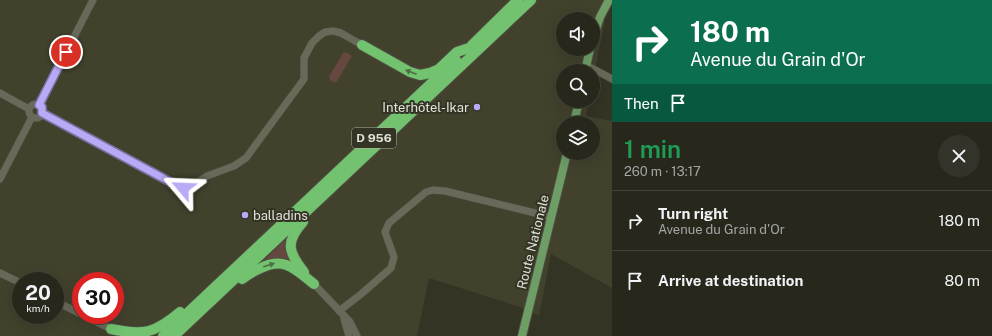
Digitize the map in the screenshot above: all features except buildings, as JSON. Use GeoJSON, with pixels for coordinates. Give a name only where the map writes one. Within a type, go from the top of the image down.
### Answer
{"type":"FeatureCollection","features":[{"type":"Feature","properties":{"kind":"highway","name":"D 956"},"geometry":{"type":"LineString","coordinates":[[164,336],[518,0]]}},
{"type":"Feature","properties":{"kind":"highway","name":"D 956"},"geometry":{"type":"LineString","coordinates":[[178,333],[531,0]]}},
{"type":"Feature","properties":{"kind":"highway"},"geometry":{"type":"LineString","coordinates":[[362,45],[410,72],[420,75],[439,69],[457,52],[469,48]]}},
{"type":"Feature","properties":{"kind":"highway","name":"D 956"},"geometry":{"type":"LineString","coordinates":[[314,284],[293,255],[291,244],[296,232],[321,198]]}},
{"type":"Feature","properties":{"kind":"highway","name":"D 956"},"geometry":{"type":"LineString","coordinates":[[178,333],[246,276],[267,264],[283,263],[290,266],[314,284]]}},
{"type":"Feature","properties":{"kind":"highway","name":"D 956"},"geometry":{"type":"LineString","coordinates":[[112,329],[124,333],[136,334],[151,332],[164,325],[227,277]]}},
{"type":"Feature","properties":{"kind":"main road"},"geometry":{"type":"LineString","coordinates":[[600,18],[609,0]]}},
{"type":"Feature","properties":{"kind":"main road","name":"Route Nationale"},"geometry":{"type":"LineString","coordinates":[[522,336],[565,160]]}},
{"type":"Feature","properties":{"kind":"street"},"geometry":{"type":"LineString","coordinates":[[39,105],[93,0]]}},
{"type":"Feature","properties":{"kind":"street"},"geometry":{"type":"LineString","coordinates":[[42,113],[183,188],[234,166],[246,158],[304,79],[304,58],[312,43],[319,36],[325,32],[333,31],[341,33],[362,45]]}},
{"type":"Feature","properties":{"kind":"street"},"geometry":{"type":"LineString","coordinates":[[600,74],[612,79]]}},
{"type":"Feature","properties":{"kind":"street"},"geometry":{"type":"LineString","coordinates":[[0,93],[29,109]]}},
{"type":"Feature","properties":{"kind":"street"},"geometry":{"type":"LineString","coordinates":[[29,109],[34,104],[39,105]]}},
{"type":"Feature","properties":{"kind":"street"},"geometry":{"type":"LineString","coordinates":[[32,117],[40,117],[42,107],[39,105]]}},
{"type":"Feature","properties":{"kind":"street"},"geometry":{"type":"LineString","coordinates":[[29,109],[32,117]]}},
{"type":"Feature","properties":{"kind":"street"},"geometry":{"type":"LineString","coordinates":[[0,179],[32,117]]}},
{"type":"Feature","properties":{"kind":"street"},"geometry":{"type":"LineString","coordinates":[[341,313],[392,268],[394,257],[385,232],[389,223],[426,192],[432,190],[445,191],[552,217]]}},
{"type":"Feature","properties":{"kind":"street"},"geometry":{"type":"LineString","coordinates":[[0,273],[12,279]]}},
{"type":"Feature","properties":{"kind":"street"},"geometry":{"type":"LineString","coordinates":[[314,284],[350,322],[357,336]]}},
{"type":"Feature","properties":{"kind":"street"},"geometry":{"type":"LineString","coordinates":[[341,313],[349,336]]}},
{"type":"Feature","properties":{"kind":"street"},"geometry":{"type":"LineString","coordinates":[[102,324],[112,329]]}},
{"type":"Feature","properties":{"kind":"shaded area"},"geometry":{"type":"Polygon","coordinates":[[[0,0],[609,0],[600,45],[600,12],[556,12],[556,56],[598,56],[596,64],[556,64],[556,108],[588,108],[586,116],[556,116],[556,160],[600,160],[600,119],[612,121],[612,288],[551,254],[539,316],[520,307],[429,278],[417,336],[0,336],[0,0]]]}},
{"type":"Feature","properties":{"kind":"shaded area"},"geometry":{"type":"Polygon","coordinates":[[[346,52],[352,56],[336,83],[330,80],[329,77],[343,53],[346,52]]]}},
{"type":"Feature","properties":{"kind":"shaded area"},"geometry":{"type":"Polygon","coordinates":[[[290,235],[290,261],[258,266],[290,235]]]}},
{"type":"Feature","properties":{"kind":"place","name":"Interhôtel-Ikar"},"geometry":{"type":"Point","coordinates":[477,107]}},
{"type":"Feature","properties":{"kind":"place","name":"balladins"},"geometry":{"type":"Point","coordinates":[245,215]}},
{"type":"Feature","properties":{"kind":"route"},"geometry":{"type":"LineString","coordinates":[[66,52],[39,105],[42,107],[42,113],[183,188]]}}]}
